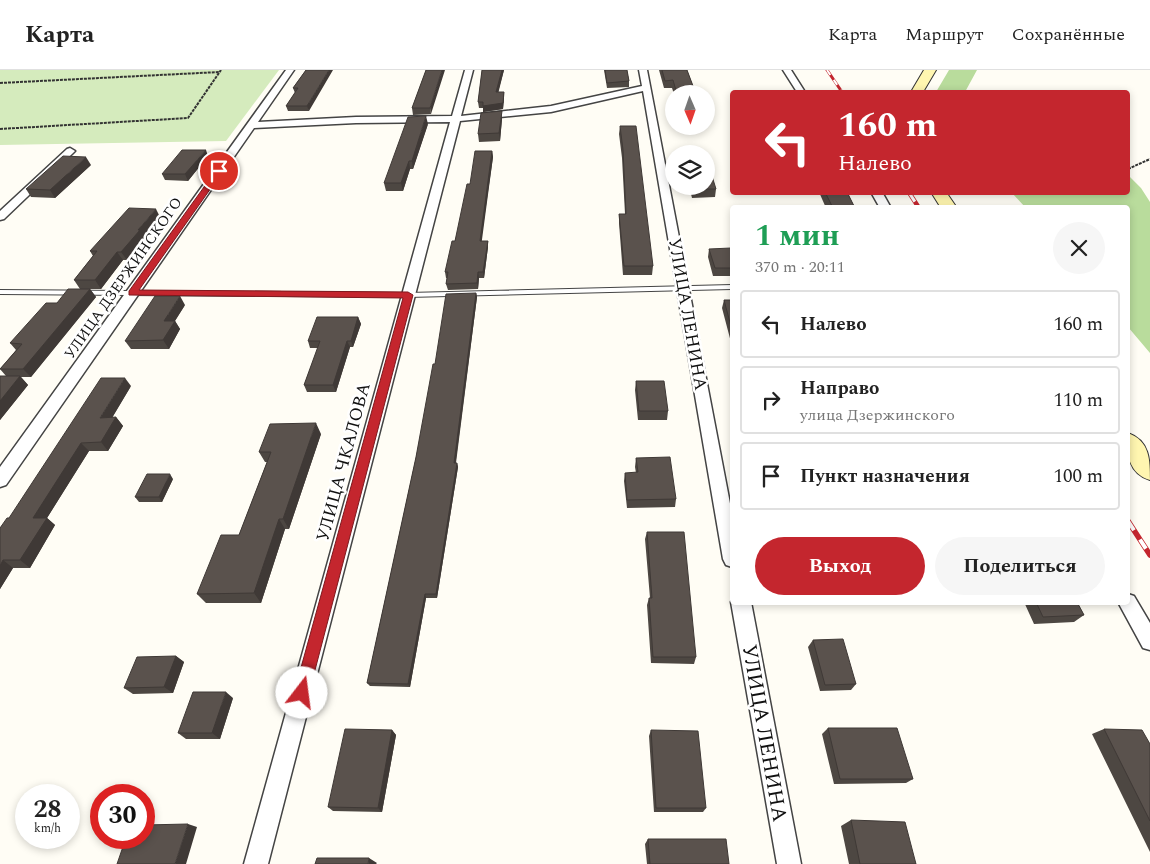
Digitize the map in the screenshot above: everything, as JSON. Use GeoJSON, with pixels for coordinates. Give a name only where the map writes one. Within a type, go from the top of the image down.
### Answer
{"type":"FeatureCollection","features":[{"type":"Feature","properties":{"kind":"main road"},"geometry":{"type":"LineString","coordinates":[[918,90],[930,70]]}},
{"type":"Feature","properties":{"kind":"main road"},"geometry":{"type":"LineString","coordinates":[[1130,445],[1150,471]]}},
{"type":"Feature","properties":{"kind":"street","name":"УЛИЦА ДЗЕРЖИНСКОГО"},"geometry":{"type":"LineString","coordinates":[[0,480],[290,70]]}},
{"type":"Feature","properties":{"kind":"street","name":"УЛИЦА ЧКАЛОВА"},"geometry":{"type":"LineString","coordinates":[[256,864],[469,70]]}},
{"type":"Feature","properties":{"kind":"street","name":"УЛИЦА ЛЕНИНА"},"geometry":{"type":"LineString","coordinates":[[643,70],[730,548]]}},
{"type":"Feature","properties":{"kind":"street"},"geometry":{"type":"LineString","coordinates":[[787,70],[800,90]]}},
{"type":"Feature","properties":{"kind":"street"},"geometry":{"type":"LineString","coordinates":[[252,125],[288,122],[456,119],[552,109],[646,88]]}},
{"type":"Feature","properties":{"kind":"street"},"geometry":{"type":"LineString","coordinates":[[0,218],[70,152]]}},
{"type":"Feature","properties":{"kind":"street","name":"УЛИЦА ЛЕНИНА"},"geometry":{"type":"LineString","coordinates":[[741,605],[789,864]]}},
{"type":"Feature","properties":{"kind":"street"},"geometry":{"type":"LineString","coordinates":[[1129,605],[1150,641]]}},
{"type":"Feature","properties":{"kind":"lane"},"geometry":{"type":"LineString","coordinates":[[0,292],[408,295],[730,287]]}},
{"type":"Feature","properties":{"kind":"path"},"geometry":{"type":"LineString","coordinates":[[0,83],[221,71]]}},
{"type":"Feature","properties":{"kind":"path"},"geometry":{"type":"LineString","coordinates":[[0,129],[188,118],[221,71]]}},
{"type":"Feature","properties":{"kind":"path"},"geometry":{"type":"LineString","coordinates":[[1130,168],[1150,159]]}},
{"type":"Feature","properties":{"kind":"green space"},"geometry":{"type":"Polygon","coordinates":[[[0,70],[279,70],[226,141],[0,145],[0,70]]]}},
{"type":"Feature","properties":{"kind":"green space"},"geometry":{"type":"Polygon","coordinates":[[[949,70],[977,70],[966,90],[937,90],[949,70]]]}},
{"type":"Feature","properties":{"kind":"green space"},"geometry":{"type":"Polygon","coordinates":[[[1130,177],[1141,188],[1150,202],[1150,353],[1130,329],[1130,205],[1023,205],[1014,195],[1130,195],[1130,177]]]}},
{"type":"Feature","properties":{"kind":"building"},"geometry":{"type":"Polygon","coordinates":[[[306,70],[329,70],[307,106],[286,106],[298,88],[293,88],[306,70]]]}},
{"type":"Feature","properties":{"kind":"building"},"geometry":{"type":"Polygon","coordinates":[[[426,70],[442,70],[430,108],[412,108],[426,70]]]}},
{"type":"Feature","properties":{"kind":"building"},"geometry":{"type":"Polygon","coordinates":[[[482,70],[502,70],[496,92],[504,92],[503,103],[483,106],[483,102],[478,102],[482,70]]]}},
{"type":"Feature","properties":{"kind":"building"},"geometry":{"type":"Polygon","coordinates":[[[605,70],[627,70],[629,81],[607,83],[605,70]]]}},
{"type":"Feature","properties":{"kind":"building"},"geometry":{"type":"Polygon","coordinates":[[[662,70],[687,70],[693,85],[674,85],[673,80],[665,81],[662,70]]]}},
{"type":"Feature","properties":{"kind":"building"},"geometry":{"type":"Polygon","coordinates":[[[502,111],[499,133],[478,134],[481,113],[502,111]]]}},
{"type":"Feature","properties":{"kind":"building"},"geometry":{"type":"Polygon","coordinates":[[[426,116],[412,161],[409,161],[401,183],[384,183],[408,117],[426,116]]]}},
{"type":"Feature","properties":{"kind":"building"},"geometry":{"type":"Polygon","coordinates":[[[620,126],[636,126],[653,266],[624,266],[619,214],[626,214],[620,126]]]}},
{"type":"Feature","properties":{"kind":"building"},"geometry":{"type":"Polygon","coordinates":[[[182,150],[206,150],[185,174],[162,174],[182,150]]]}},
{"type":"Feature","properties":{"kind":"building"},"geometry":{"type":"Polygon","coordinates":[[[475,151],[492,151],[480,241],[488,241],[483,272],[478,272],[477,283],[446,284],[448,272],[445,272],[452,241],[455,241],[467,184],[470,184],[475,151]]]}},
{"type":"Feature","properties":{"kind":"building"},"geometry":{"type":"Polygon","coordinates":[[[63,156],[86,157],[50,190],[26,189],[63,156]]]}},
{"type":"Feature","properties":{"kind":"building"},"geometry":{"type":"Polygon","coordinates":[[[826,195],[848,195],[854,205],[832,205],[826,195]]]}},
{"type":"Feature","properties":{"kind":"building"},"geometry":{"type":"Polygon","coordinates":[[[129,208],[156,209],[121,252],[117,252],[95,280],[74,280],[97,251],[90,251],[129,208]]]}},
{"type":"Feature","properties":{"kind":"building"},"geometry":{"type":"Polygon","coordinates":[[[730,248],[730,268],[715,268],[709,249],[730,248]]]}},
{"type":"Feature","properties":{"kind":"building"},"geometry":{"type":"Polygon","coordinates":[[[68,289],[90,289],[23,369],[0,369],[22,344],[10,343],[46,303],[57,303],[68,289]]]}},
{"type":"Feature","properties":{"kind":"building"},"geometry":{"type":"Polygon","coordinates":[[[476,293],[454,463],[457,463],[436,594],[425,594],[408,684],[367,683],[416,457],[433,364],[435,364],[446,294],[476,293]]]}},
{"type":"Feature","properties":{"kind":"building"},"geometry":{"type":"Polygon","coordinates":[[[155,296],[180,296],[164,321],[175,321],[163,340],[125,341],[155,296]]]}},
{"type":"Feature","properties":{"kind":"building"},"geometry":{"type":"Polygon","coordinates":[[[724,300],[730,300],[730,322],[724,300]]]}},
{"type":"Feature","properties":{"kind":"building"},"geometry":{"type":"Polygon","coordinates":[[[317,317],[358,317],[351,341],[347,341],[333,385],[304,385],[320,341],[308,341],[317,317]]]}},
{"type":"Feature","properties":{"kind":"building"},"geometry":{"type":"Polygon","coordinates":[[[0,376],[20,376],[0,401],[0,376]]]}},
{"type":"Feature","properties":{"kind":"building"},"geometry":{"type":"Polygon","coordinates":[[[101,378],[125,378],[100,418],[116,417],[101,442],[81,443],[33,518],[47,518],[20,560],[3,560],[0,566],[0,528],[9,518],[101,378]]]}},
{"type":"Feature","properties":{"kind":"building"},"geometry":{"type":"Polygon","coordinates":[[[636,381],[664,381],[668,411],[639,411],[636,381]]]}},
{"type":"Feature","properties":{"kind":"building"},"geometry":{"type":"Polygon","coordinates":[[[316,423],[283,519],[279,519],[254,593],[197,594],[221,535],[239,535],[271,452],[259,452],[270,424],[316,423]]]}},
{"type":"Feature","properties":{"kind":"building"},"geometry":{"type":"Polygon","coordinates":[[[670,457],[676,499],[627,500],[625,473],[638,472],[636,458],[670,457]]]}},
{"type":"Feature","properties":{"kind":"building"},"geometry":{"type":"Polygon","coordinates":[[[147,474],[170,474],[159,497],[135,497],[147,474]]]}},
{"type":"Feature","properties":{"kind":"building"},"geometry":{"type":"Polygon","coordinates":[[[647,532],[684,532],[696,657],[653,657],[649,598],[652,598],[647,532]]]}},
{"type":"Feature","properties":{"kind":"building"},"geometry":{"type":"Polygon","coordinates":[[[1037,605],[1079,605],[1084,615],[1043,617],[1037,605]]]}},
{"type":"Feature","properties":{"kind":"building"},"geometry":{"type":"Polygon","coordinates":[[[843,639],[856,684],[825,685],[813,640],[843,639]]]}},
{"type":"Feature","properties":{"kind":"building"},"geometry":{"type":"Polygon","coordinates":[[[176,656],[164,687],[124,688],[137,657],[176,656]]]}},
{"type":"Feature","properties":{"kind":"building"},"geometry":{"type":"Polygon","coordinates":[[[193,692],[226,692],[212,733],[178,733],[193,692]]]}},
{"type":"Feature","properties":{"kind":"building"},"geometry":{"type":"Polygon","coordinates":[[[828,728],[897,728],[913,779],[840,779],[828,728]]]}},
{"type":"Feature","properties":{"kind":"building"},"geometry":{"type":"Polygon","coordinates":[[[345,729],[392,730],[378,808],[328,807],[345,729]]]}},
{"type":"Feature","properties":{"kind":"building"},"geometry":{"type":"Polygon","coordinates":[[[1104,729],[1142,730],[1150,744],[1150,821],[1104,729]]]}},
{"type":"Feature","properties":{"kind":"building"},"geometry":{"type":"Polygon","coordinates":[[[651,730],[698,731],[706,808],[656,808],[651,730]]]}},
{"type":"Feature","properties":{"kind":"building"},"geometry":{"type":"Polygon","coordinates":[[[851,820],[905,822],[916,864],[860,864],[851,820]]]}},
{"type":"Feature","properties":{"kind":"building"},"geometry":{"type":"Polygon","coordinates":[[[188,824],[175,864],[117,864],[122,849],[155,849],[155,825],[188,824]]]}},
{"type":"Feature","properties":{"kind":"building"},"geometry":{"type":"Polygon","coordinates":[[[648,839],[726,839],[729,864],[650,864],[648,839]]]}},
{"type":"Feature","properties":{"kind":"building"},"geometry":{"type":"Polygon","coordinates":[[[317,858],[369,858],[368,864],[315,864],[317,858]]]}},
{"type":"Feature","properties":{"kind":"railway"},"geometry":{"type":"LineString","coordinates":[[827,70],[841,90]]}},
{"type":"Feature","properties":{"kind":"railway"},"geometry":{"type":"LineString","coordinates":[[911,195],[917,205]]}},
{"type":"Feature","properties":{"kind":"railway"},"geometry":{"type":"LineString","coordinates":[[1130,524],[1150,555]]}},
{"type":"Feature","properties":{"kind":"route"},"geometry":{"type":"LineString","coordinates":[[219,171],[132,293],[408,295],[302,693]]}}]}
